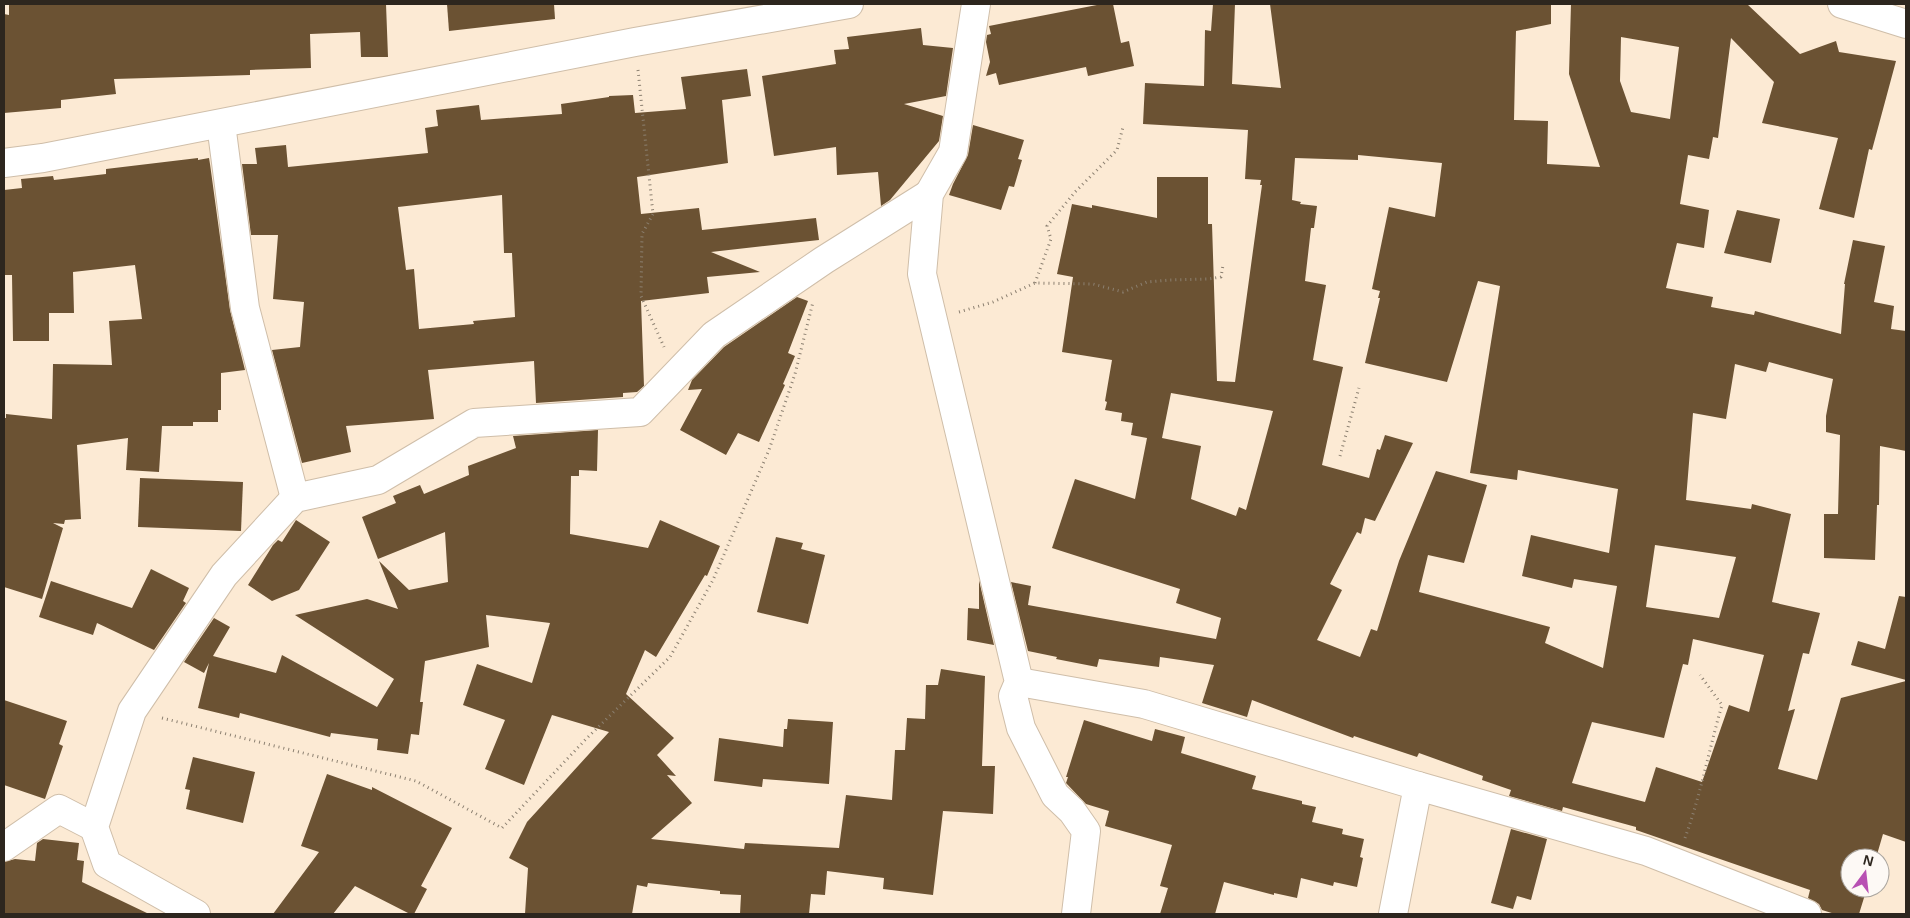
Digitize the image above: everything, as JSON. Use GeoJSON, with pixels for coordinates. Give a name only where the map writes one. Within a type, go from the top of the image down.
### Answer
{"type":"FeatureCollection","features":[{"type":"Feature","properties":{"kind":"street"},"geometry":{"type":"LineString","coordinates":[[4,164],[221,124],[635,42],[850,4]]}},
{"type":"Feature","properties":{"kind":"street"},"geometry":{"type":"LineString","coordinates":[[976,4],[953,152],[929,194],[922,274],[1019,682],[1013,696],[1021,728],[1055,795],[1072,811],[1086,831],[1076,914]]}},
{"type":"Feature","properties":{"kind":"street"},"geometry":{"type":"LineString","coordinates":[[1842,4],[1906,24]]}},
{"type":"Feature","properties":{"kind":"street"},"geometry":{"type":"LineString","coordinates":[[221,124],[245,308],[295,498]]}},
{"type":"Feature","properties":{"kind":"street"},"geometry":{"type":"LineString","coordinates":[[196,914],[107,864],[94,827],[132,711],[224,575],[295,498],[378,480],[474,423],[640,412],[714,336],[824,260],[929,194]]}},
{"type":"Feature","properties":{"kind":"street"},"geometry":{"type":"LineString","coordinates":[[1019,682],[1144,704],[1418,786],[1646,851],[1807,914]]}},
{"type":"Feature","properties":{"kind":"street"},"geometry":{"type":"LineString","coordinates":[[1393,914],[1418,786]]}},
{"type":"Feature","properties":{"kind":"street"},"geometry":{"type":"LineString","coordinates":[[4,847],[59,808],[94,827]]}},
{"type":"Feature","properties":{"kind":"path"},"geometry":{"type":"LineString","coordinates":[[635,42],[653,214],[642,234],[641,296],[677,374]]}},
{"type":"Feature","properties":{"kind":"path"},"geometry":{"type":"LineString","coordinates":[[1035,283],[1051,239],[1047,226],[1075,192],[1117,150],[1123,127]]}},
{"type":"Feature","properties":{"kind":"path"},"geometry":{"type":"LineString","coordinates":[[132,711],[416,781],[502,828],[586,739],[670,657],[713,580],[769,450],[794,374],[824,260]]}},
{"type":"Feature","properties":{"kind":"path"},"geometry":{"type":"LineString","coordinates":[[932,319],[993,302],[1035,283],[1093,284],[1124,292],[1148,282],[1221,277],[1223,266]]}},
{"type":"Feature","properties":{"kind":"path"},"geometry":{"type":"LineString","coordinates":[[1340,456],[1359,388]]}},
{"type":"Feature","properties":{"kind":"path"},"geometry":{"type":"LineString","coordinates":[[1676,863],[1696,809],[1706,759],[1722,705],[1700,675]]}},
{"type":"Feature","properties":{"kind":"building"},"geometry":{"type":"Polygon","coordinates":[[[9,4],[386,4],[388,57],[361,57],[360,32],[310,34],[311,68],[250,70],[250,75],[114,79],[116,94],[61,100],[61,108],[4,113],[4,14],[9,15],[9,4]]]}},
{"type":"Feature","properties":{"kind":"building"},"geometry":{"type":"Polygon","coordinates":[[[447,4],[554,4],[555,19],[449,31],[447,4]]]}},
{"type":"Feature","properties":{"kind":"building"},"geometry":{"type":"Polygon","coordinates":[[[1102,4],[1113,4],[1121,43],[1129,41],[1134,66],[1088,76],[1086,67],[999,85],[996,73],[986,76],[990,62],[986,42],[987,35],[991,34],[989,26],[1102,4]]]}},
{"type":"Feature","properties":{"kind":"building"},"geometry":{"type":"Polygon","coordinates":[[[1213,4],[1235,4],[1232,84],[1281,88],[1270,4],[1551,4],[1551,24],[1516,31],[1514,120],[1548,121],[1547,164],[1600,167],[1569,74],[1571,4],[1747,4],[1800,54],[1836,41],[1839,52],[1896,61],[1872,150],[1869,149],[1854,218],[1819,209],[1838,138],[1762,123],[1774,82],[1731,38],[1718,138],[1713,137],[1709,159],[1688,155],[1680,204],[1709,210],[1704,248],[1677,243],[1666,288],[1713,297],[1711,307],[1754,315],[1755,311],[1841,334],[1844,284],[1853,240],[1885,246],[1874,302],[1894,306],[1891,329],[1906,331],[1906,451],[1880,446],[1879,505],[1877,505],[1875,560],[1824,558],[1824,514],[1838,514],[1840,435],[1826,432],[1826,416],[1833,379],[1769,362],[1766,372],[1735,364],[1726,419],[1693,413],[1686,500],[1751,509],[1752,504],[1791,514],[1772,602],[1820,613],[1809,654],[1803,653],[1788,711],[1795,709],[1778,769],[1817,780],[1841,698],[1906,681],[1906,842],[1883,834],[1879,848],[1840,848],[1840,898],[1864,898],[1859,914],[1835,914],[1822,910],[1819,904],[1808,898],[1810,890],[1636,830],[1636,827],[1563,807],[1562,811],[1509,796],[1511,790],[1482,780],[1483,776],[1419,753],[1417,757],[1354,736],[1353,738],[1252,700],[1247,717],[1202,703],[1214,665],[1160,657],[1159,667],[1099,659],[1097,667],[1028,651],[1011,582],[1031,586],[1028,605],[1216,639],[1221,618],[1176,603],[1180,589],[1052,548],[1075,479],[1135,499],[1147,438],[1131,435],[1133,423],[1121,421],[1122,413],[1105,410],[1112,360],[1062,352],[1073,277],[1057,274],[1072,204],[1092,208],[1092,205],[1157,218],[1157,177],[1208,177],[1208,224],[1212,224],[1217,381],[1235,382],[1262,185],[1260,185],[1261,180],[1245,179],[1248,130],[1143,124],[1145,83],[1204,86],[1205,30],[1211,31],[1213,4]],[[1621,37],[1620,81],[1631,112],[1670,119],[1679,47],[1621,37]],[[1358,155],[1358,160],[1295,158],[1292,200],[1301,202],[1300,204],[1317,206],[1314,228],[1311,228],[1305,281],[1326,285],[1313,360],[1343,367],[1322,465],[1369,478],[1377,449],[1380,450],[1385,435],[1413,443],[1375,521],[1365,518],[1361,534],[1357,532],[1330,584],[1342,590],[1317,640],[1360,657],[1371,629],[1377,631],[1399,561],[1436,471],[1487,485],[1464,563],[1428,555],[1419,592],[1550,627],[1545,643],[1603,668],[1617,586],[1574,579],[1572,588],[1522,576],[1531,535],[1609,553],[1618,489],[1518,470],[1517,480],[1470,473],[1500,286],[1478,281],[1447,382],[1365,363],[1380,298],[1378,298],[1380,291],[1372,289],[1389,207],[1435,217],[1442,163],[1358,155]],[[1171,393],[1162,438],[1201,446],[1191,499],[1236,516],[1239,507],[1246,510],[1273,411],[1171,393]],[[1655,545],[1646,607],[1719,618],[1736,557],[1655,545]],[[1693,639],[1688,665],[1683,664],[1664,738],[1592,722],[1572,783],[1645,802],[1656,767],[1702,782],[1729,705],[1749,712],[1764,655],[1693,639]]]}},
{"type":"Feature","properties":{"kind":"building"},"geometry":{"type":"Polygon","coordinates":[[[921,28],[923,45],[953,48],[946,96],[904,104],[943,116],[939,141],[890,200],[881,206],[878,172],[837,175],[836,147],[774,156],[762,76],[836,64],[834,50],[849,49],[847,37],[921,28]]]}},
{"type":"Feature","properties":{"kind":"building"},"geometry":{"type":"Polygon","coordinates":[[[747,69],[751,96],[722,100],[728,163],[637,177],[641,214],[699,208],[702,230],[816,218],[819,240],[711,252],[760,272],[707,277],[709,293],[641,301],[644,386],[637,392],[623,393],[623,397],[536,403],[534,361],[428,370],[434,419],[346,426],[351,452],[302,463],[272,350],[300,347],[304,302],[273,299],[278,235],[251,235],[242,164],[257,164],[255,148],[286,145],[288,167],[428,153],[425,128],[438,126],[436,110],[479,105],[481,120],[562,114],[561,104],[609,96],[633,95],[635,113],[686,109],[681,77],[747,69]],[[502,195],[398,207],[406,270],[414,269],[419,329],[474,324],[473,321],[515,317],[512,253],[504,253],[502,195]]]}},
{"type":"Feature","properties":{"kind":"building"},"geometry":{"type":"Polygon","coordinates":[[[973,125],[1024,140],[1018,159],[1022,160],[1014,187],[1009,186],[1001,210],[949,195],[968,155],[973,125]]]}},
{"type":"Feature","properties":{"kind":"building"},"geometry":{"type":"Polygon","coordinates":[[[198,158],[198,160],[209,158],[230,310],[245,370],[221,373],[221,410],[218,410],[218,422],[193,422],[193,426],[162,426],[159,472],[126,470],[128,438],[77,445],[81,519],[65,520],[64,524],[53,523],[63,528],[42,599],[4,587],[4,418],[6,418],[6,414],[52,419],[53,364],[112,365],[109,321],[142,319],[135,265],[73,272],[74,313],[49,313],[49,341],[13,341],[12,275],[5,275],[4,190],[22,188],[21,179],[53,176],[54,180],[106,174],[106,169],[198,158]]]}},
{"type":"Feature","properties":{"kind":"building"},"geometry":{"type":"Polygon","coordinates":[[[1737,210],[1780,219],[1771,263],[1724,253],[1737,210]]]}},
{"type":"Feature","properties":{"kind":"building"},"geometry":{"type":"Polygon","coordinates":[[[797,297],[808,301],[788,353],[795,356],[783,384],[785,385],[759,442],[738,433],[726,455],[680,430],[702,389],[688,390],[692,380],[724,347],[797,297]]]}},
{"type":"Feature","properties":{"kind":"building"},"geometry":{"type":"Polygon","coordinates":[[[598,430],[597,471],[579,470],[579,476],[571,476],[570,534],[648,548],[660,520],[720,546],[707,576],[705,575],[656,657],[645,650],[626,694],[674,738],[657,755],[676,776],[667,775],[692,803],[651,839],[744,849],[745,843],[839,848],[846,795],[892,800],[895,750],[905,750],[907,718],[925,719],[926,685],[938,685],[941,669],[985,676],[982,766],[995,766],[993,814],[943,811],[933,895],[883,889],[884,878],[827,871],[825,895],[811,894],[809,914],[740,914],[741,895],[720,894],[720,891],[648,883],[647,887],[637,885],[632,914],[525,914],[528,868],[509,858],[527,822],[609,732],[552,715],[524,785],[485,769],[505,720],[463,705],[477,664],[532,683],[550,623],[486,615],[489,647],[425,661],[420,702],[423,702],[419,735],[411,734],[408,754],[377,750],[378,739],[331,733],[330,737],[240,713],[239,718],[198,708],[209,663],[204,673],[184,662],[214,618],[230,627],[213,656],[276,673],[282,655],[377,707],[394,679],[295,615],[367,599],[398,609],[379,561],[409,590],[448,582],[445,532],[378,559],[362,517],[396,503],[393,496],[420,485],[424,494],[469,475],[468,466],[516,448],[513,436],[598,430]]]}},
{"type":"Feature","properties":{"kind":"building"},"geometry":{"type":"Polygon","coordinates":[[[140,478],[243,482],[241,531],[138,527],[140,478]]]}},
{"type":"Feature","properties":{"kind":"building"},"geometry":{"type":"Polygon","coordinates":[[[296,520],[330,542],[299,590],[272,601],[248,585],[273,545],[278,540],[282,542],[296,520]]]}},
{"type":"Feature","properties":{"kind":"building"},"geometry":{"type":"Polygon","coordinates":[[[776,537],[803,543],[801,549],[825,555],[808,624],[757,612],[776,537]]]}},
{"type":"Feature","properties":{"kind":"building"},"geometry":{"type":"Polygon","coordinates":[[[151,569],[189,588],[183,601],[186,603],[154,650],[97,623],[93,635],[39,617],[51,581],[132,608],[151,569]]]}},
{"type":"Feature","properties":{"kind":"building"},"geometry":{"type":"Polygon","coordinates":[[[979,580],[994,645],[967,640],[968,608],[979,609],[979,580]]]}},
{"type":"Feature","properties":{"kind":"building"},"geometry":{"type":"Polygon","coordinates":[[[1899,596],[1906,597],[1906,680],[1851,665],[1858,641],[1885,649],[1899,596]]]}},
{"type":"Feature","properties":{"kind":"building"},"geometry":{"type":"Polygon","coordinates":[[[4,700],[67,721],[59,744],[63,746],[45,799],[4,785],[4,700]]]}},
{"type":"Feature","properties":{"kind":"building"},"geometry":{"type":"Polygon","coordinates":[[[788,719],[833,722],[829,784],[763,779],[762,787],[714,781],[719,738],[783,747],[784,729],[787,729],[788,719]]]}},
{"type":"Feature","properties":{"kind":"building"},"geometry":{"type":"Polygon","coordinates":[[[1084,720],[1152,741],[1155,729],[1185,737],[1181,753],[1256,776],[1252,789],[1302,801],[1302,804],[1316,807],[1312,822],[1343,829],[1342,834],[1364,839],[1360,857],[1363,858],[1357,887],[1334,882],[1333,886],[1301,878],[1297,898],[1274,893],[1274,895],[1224,882],[1215,914],[1160,914],[1168,888],[1160,886],[1172,845],[1105,826],[1109,811],[1086,804],[1066,783],[1068,777],[1066,777],[1084,720]]]}},
{"type":"Feature","properties":{"kind":"building"},"geometry":{"type":"Polygon","coordinates":[[[193,757],[255,772],[243,823],[186,809],[190,790],[185,789],[193,757]]]}},
{"type":"Feature","properties":{"kind":"building"},"geometry":{"type":"Polygon","coordinates":[[[327,774],[372,790],[372,787],[452,828],[421,886],[427,889],[414,914],[410,914],[355,886],[333,914],[273,914],[319,852],[301,846],[327,774]]]}},
{"type":"Feature","properties":{"kind":"building"},"geometry":{"type":"Polygon","coordinates":[[[1511,829],[1547,839],[1531,900],[1517,896],[1513,909],[1491,903],[1511,829]]]}},
{"type":"Feature","properties":{"kind":"building"},"geometry":{"type":"Polygon","coordinates":[[[43,839],[79,843],[77,860],[84,861],[82,882],[149,914],[4,913],[4,862],[15,859],[35,861],[37,843],[43,839]]]}}]}
